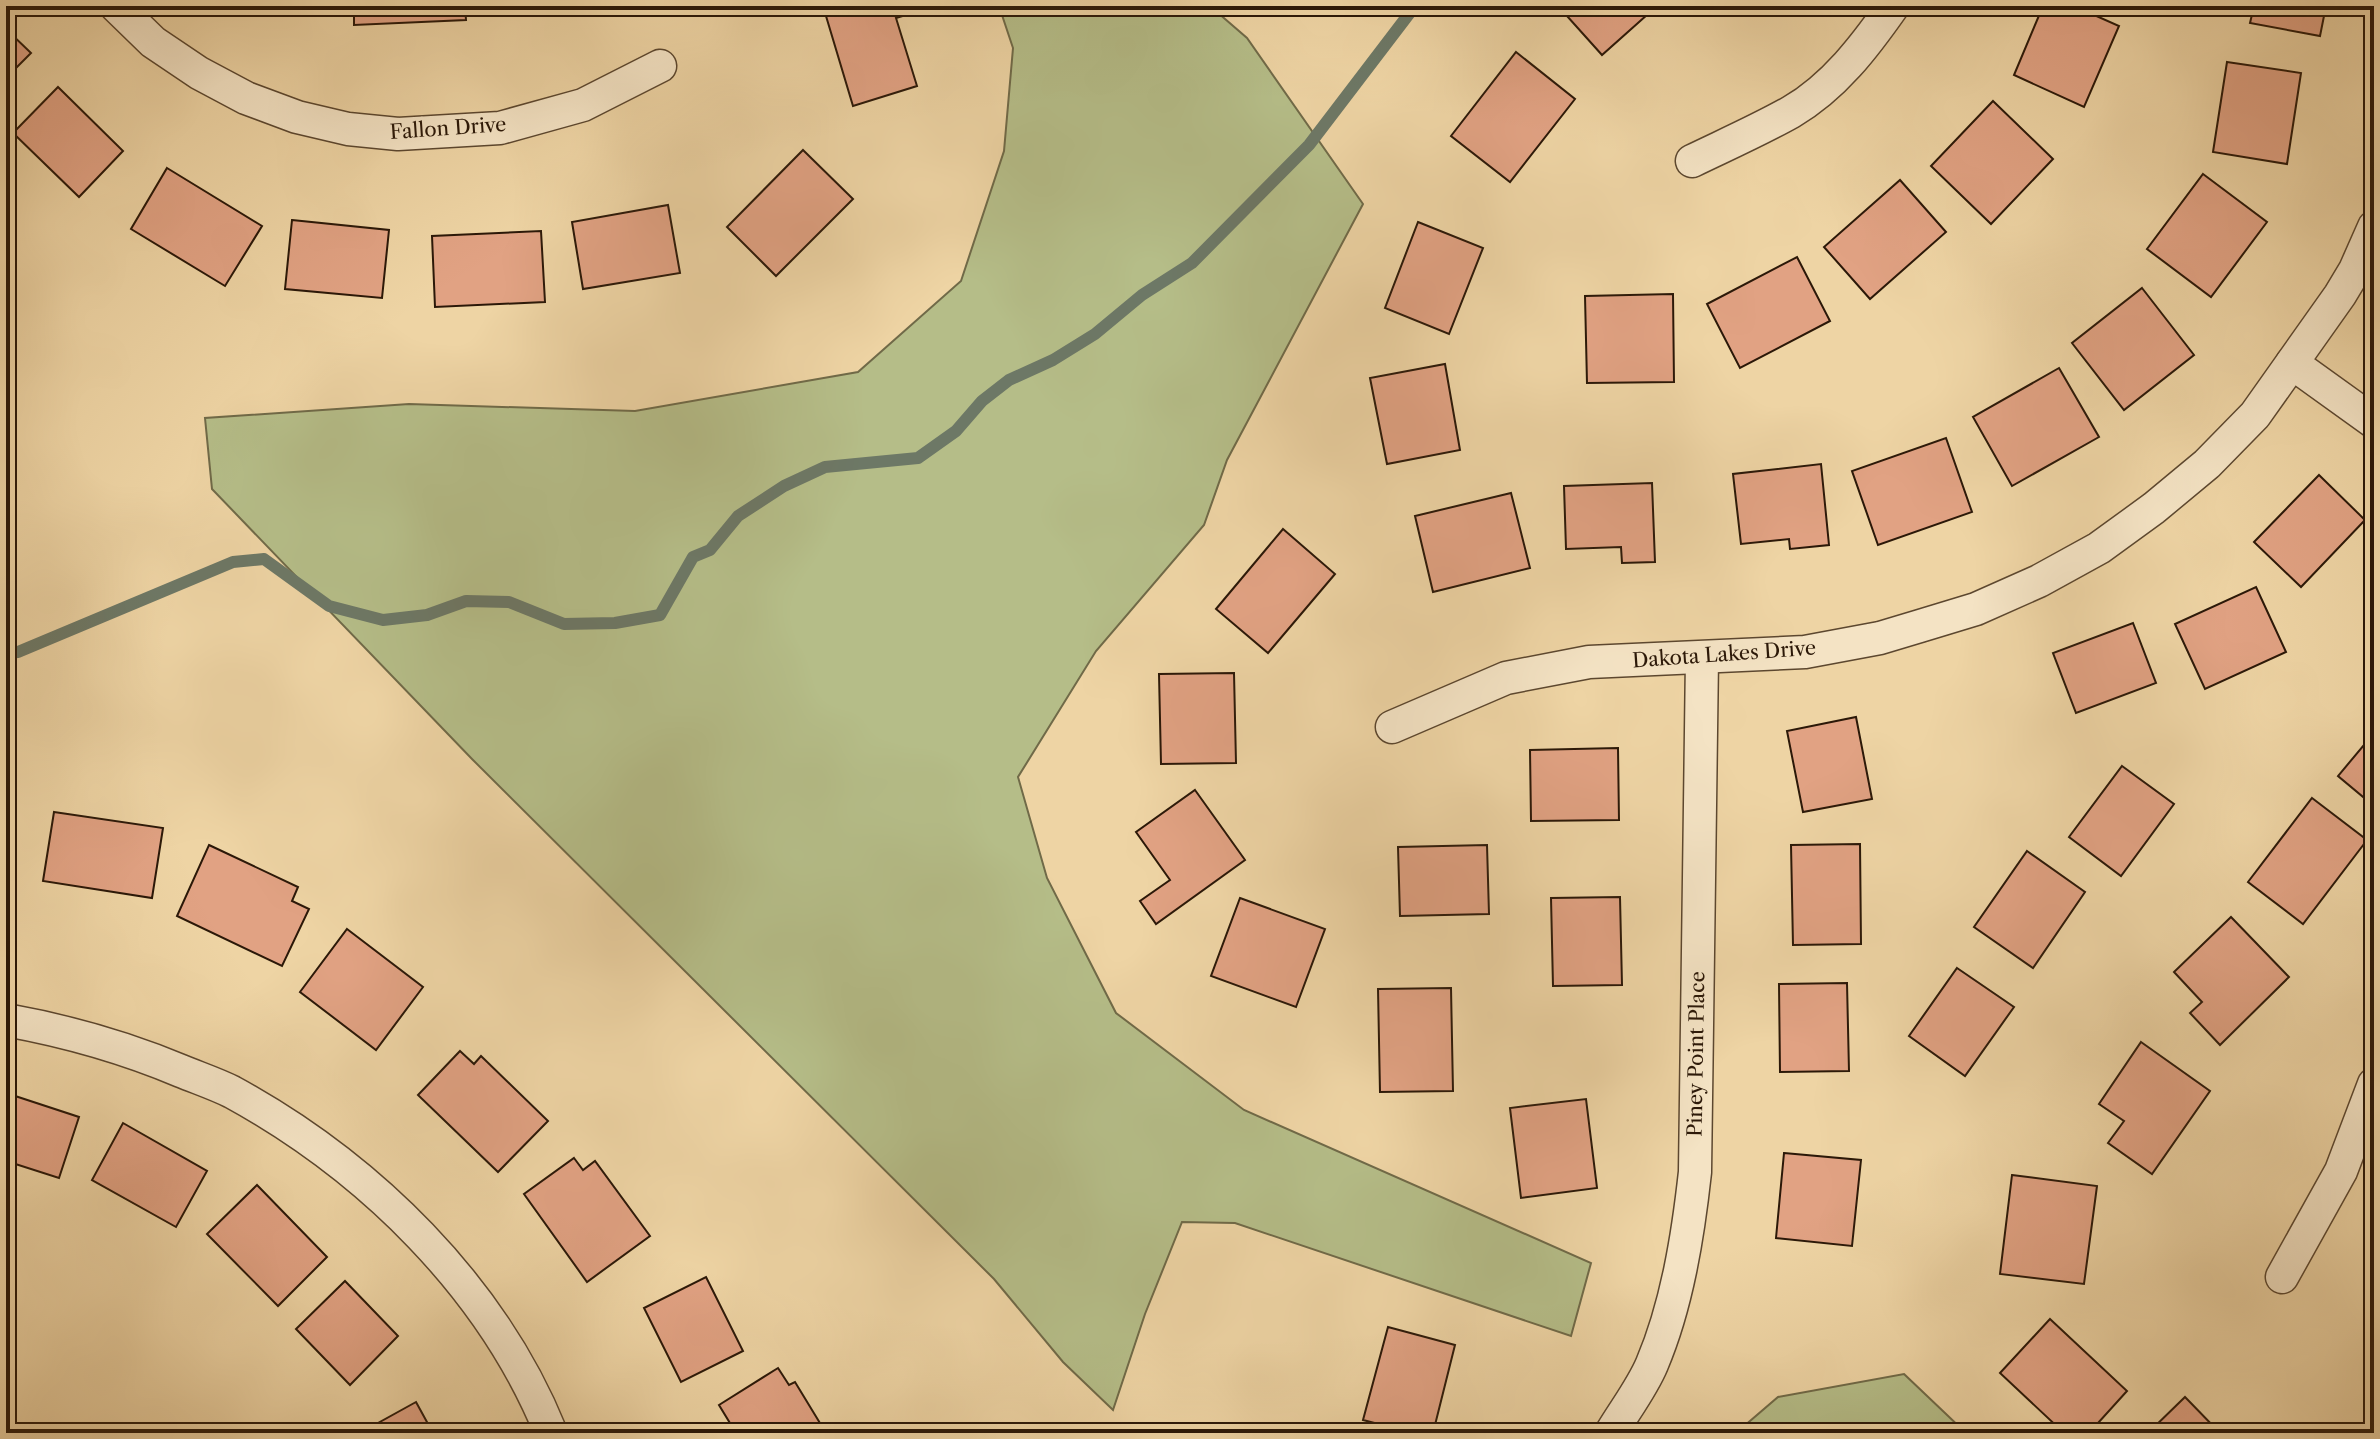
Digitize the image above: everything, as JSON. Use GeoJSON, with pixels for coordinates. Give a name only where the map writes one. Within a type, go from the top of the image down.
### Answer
{"type":"FeatureCollection","features":[{"type":"Feature","properties":{"kind":"street","name":"Fallon Drive"},"geometry":{"type":"LineString","coordinates":[[116,6],[153,42],[199,73],[246,98],[297,117],[360,130],[398,134],[500,128],[583,105],[660,66]]}},
{"type":"Feature","properties":{"kind":"street"},"geometry":{"type":"LineString","coordinates":[[1692,161],[1793,111],[1830,82],[1866,45],[1893,6]]}},
{"type":"Feature","properties":{"kind":"street","name":"Dakota Lakes Drive"},"geometry":{"type":"LineString","coordinates":[[1392,727],[1506,678],[1589,662],[1805,652],[1880,638],[1976,609],[2039,581],[2099,548],[2154,508],[2207,464],[2255,415],[2355,270],[2374,227]]}},
{"type":"Feature","properties":{"kind":"street"},"geometry":{"type":"LineString","coordinates":[[2292,363],[2374,422]]}},
{"type":"Feature","properties":{"kind":"street","name":"Piney Point Place"},"geometry":{"type":"LineString","coordinates":[[1611,1433],[1652,1365],[1675,1290],[1695,1172],[1702,658]]}},
{"type":"Feature","properties":{"kind":"street"},"geometry":{"type":"LineString","coordinates":[[6,1020],[63,1030],[130,1050],[230,1091],[340,1164],[405,1220],[454,1273],[497,1331],[536,1396],[551,1433]]}},
{"type":"Feature","properties":{"kind":"street"},"geometry":{"type":"LineString","coordinates":[[2282,1277],[2341,1171],[2374,1084]]}},
{"type":"Feature","properties":{"kind":"green space"},"geometry":{"type":"Polygon","coordinates":[[[999,6],[1210,6],[1247,38],[1363,204],[1227,460],[1204,525],[1096,651],[1018,777],[1047,878],[1116,1013],[1244,1110],[1591,1263],[1571,1336],[1235,1223],[1182,1222],[1145,1314],[1113,1410],[1063,1362],[994,1279],[472,759],[212,489],[205,418],[409,404],[635,411],[858,372],[961,281],[1004,151],[1013,48],[999,6]]]}},
{"type":"Feature","properties":{"kind":"green space"},"geometry":{"type":"Polygon","coordinates":[[[1904,1374],[1966,1433],[1736,1433],[1778,1397],[1904,1374]]]}},
{"type":"Feature","properties":{"kind":"building"},"geometry":{"type":"Polygon","coordinates":[[[354,6],[465,6],[466,20],[354,25],[354,6]]]}},
{"type":"Feature","properties":{"kind":"building"},"geometry":{"type":"Polygon","coordinates":[[[823,6],[921,6],[922,10],[896,18],[917,86],[853,106],[823,6]]]}},
{"type":"Feature","properties":{"kind":"building"},"geometry":{"type":"Polygon","coordinates":[[[1558,6],[1657,6],[1602,55],[1558,6]]]}},
{"type":"Feature","properties":{"kind":"building"},"geometry":{"type":"Polygon","coordinates":[[[2043,6],[2074,6],[2119,26],[2084,107],[2014,75],[2043,6]]]}},
{"type":"Feature","properties":{"kind":"building"},"geometry":{"type":"Polygon","coordinates":[[[2254,6],[2326,6],[2320,36],[2250,23],[2254,6]]]}},
{"type":"Feature","properties":{"kind":"building"},"geometry":{"type":"Polygon","coordinates":[[[6,29],[31,53],[6,78],[6,29]]]}},
{"type":"Feature","properties":{"kind":"building"},"geometry":{"type":"Polygon","coordinates":[[[1516,52],[1575,99],[1510,182],[1451,136],[1516,52]]]}},
{"type":"Feature","properties":{"kind":"building"},"geometry":{"type":"Polygon","coordinates":[[[2227,62],[2301,73],[2287,164],[2213,152],[2227,62]]]}},
{"type":"Feature","properties":{"kind":"building"},"geometry":{"type":"Polygon","coordinates":[[[58,87],[123,151],[79,197],[13,133],[58,87]]]}},
{"type":"Feature","properties":{"kind":"building"},"geometry":{"type":"Polygon","coordinates":[[[1993,101],[2053,159],[1991,224],[1931,166],[1993,101]]]}},
{"type":"Feature","properties":{"kind":"building"},"geometry":{"type":"Polygon","coordinates":[[[803,150],[853,199],[776,276],[727,227],[803,150]]]}},
{"type":"Feature","properties":{"kind":"building"},"geometry":{"type":"Polygon","coordinates":[[[167,168],[262,226],[225,286],[131,229],[167,168]]]}},
{"type":"Feature","properties":{"kind":"building"},"geometry":{"type":"Polygon","coordinates":[[[2203,174],[2267,222],[2211,297],[2147,249],[2203,174]]]}},
{"type":"Feature","properties":{"kind":"building"},"geometry":{"type":"Polygon","coordinates":[[[1900,180],[1946,232],[1870,299],[1824,247],[1900,180]]]}},
{"type":"Feature","properties":{"kind":"building"},"geometry":{"type":"Polygon","coordinates":[[[668,205],[680,273],[583,289],[572,222],[668,205]]]}},
{"type":"Feature","properties":{"kind":"building"},"geometry":{"type":"Polygon","coordinates":[[[292,220],[389,230],[382,298],[285,289],[292,220]]]}},
{"type":"Feature","properties":{"kind":"building"},"geometry":{"type":"Polygon","coordinates":[[[1418,222],[1483,248],[1449,334],[1385,308],[1418,222]]]}},
{"type":"Feature","properties":{"kind":"building"},"geometry":{"type":"Polygon","coordinates":[[[541,231],[545,302],[435,307],[432,236],[541,231]]]}},
{"type":"Feature","properties":{"kind":"building"},"geometry":{"type":"Polygon","coordinates":[[[1797,257],[1830,321],[1740,368],[1707,304],[1797,257]]]}},
{"type":"Feature","properties":{"kind":"building"},"geometry":{"type":"Polygon","coordinates":[[[2142,288],[2194,355],[2124,410],[2072,343],[2142,288]]]}},
{"type":"Feature","properties":{"kind":"building"},"geometry":{"type":"Polygon","coordinates":[[[1673,294],[1674,382],[1587,383],[1585,296],[1673,294]]]}},
{"type":"Feature","properties":{"kind":"building"},"geometry":{"type":"Polygon","coordinates":[[[1445,364],[1460,450],[1387,464],[1370,378],[1445,364]]]}},
{"type":"Feature","properties":{"kind":"building"},"geometry":{"type":"Polygon","coordinates":[[[2059,368],[2099,437],[2012,486],[1973,417],[2059,368]]]}},
{"type":"Feature","properties":{"kind":"building"},"geometry":{"type":"Polygon","coordinates":[[[1946,438],[1972,512],[1878,545],[1852,471],[1946,438]]]}},
{"type":"Feature","properties":{"kind":"building"},"geometry":{"type":"Polygon","coordinates":[[[1821,464],[1829,545],[1790,549],[1789,539],[1741,544],[1733,474],[1821,464]]]}},
{"type":"Feature","properties":{"kind":"building"},"geometry":{"type":"Polygon","coordinates":[[[2319,475],[2365,520],[2301,587],[2254,542],[2319,475]]]}},
{"type":"Feature","properties":{"kind":"building"},"geometry":{"type":"Polygon","coordinates":[[[1652,483],[1655,562],[1622,563],[1621,547],[1566,549],[1564,486],[1652,483]]]}},
{"type":"Feature","properties":{"kind":"building"},"geometry":{"type":"Polygon","coordinates":[[[1511,493],[1530,568],[1433,592],[1415,516],[1511,493]]]}},
{"type":"Feature","properties":{"kind":"building"},"geometry":{"type":"Polygon","coordinates":[[[1283,529],[1335,574],[1268,653],[1216,609],[1283,529]]]}},
{"type":"Feature","properties":{"kind":"building"},"geometry":{"type":"Polygon","coordinates":[[[2256,587],[2286,652],[2205,689],[2175,624],[2256,587]]]}},
{"type":"Feature","properties":{"kind":"building"},"geometry":{"type":"Polygon","coordinates":[[[2133,623],[2156,683],[2076,713],[2053,653],[2133,623]]]}},
{"type":"Feature","properties":{"kind":"building"},"geometry":{"type":"Polygon","coordinates":[[[1234,673],[1236,763],[1161,764],[1159,674],[1234,673]]]}},
{"type":"Feature","properties":{"kind":"building"},"geometry":{"type":"Polygon","coordinates":[[[1856,717],[1872,799],[1803,812],[1787,731],[1856,717]]]}},
{"type":"Feature","properties":{"kind":"building"},"geometry":{"type":"Polygon","coordinates":[[[2374,733],[2374,806],[2338,776],[2374,733]]]}},
{"type":"Feature","properties":{"kind":"building"},"geometry":{"type":"Polygon","coordinates":[[[1618,748],[1619,820],[1531,821],[1530,750],[1618,748]]]}},
{"type":"Feature","properties":{"kind":"building"},"geometry":{"type":"Polygon","coordinates":[[[2122,766],[2174,804],[2121,876],[2069,837],[2122,766]]]}},
{"type":"Feature","properties":{"kind":"building"},"geometry":{"type":"Polygon","coordinates":[[[1195,790],[1245,860],[1156,924],[1140,901],[1170,880],[1136,832],[1195,790]]]}},
{"type":"Feature","properties":{"kind":"building"},"geometry":{"type":"Polygon","coordinates":[[[2312,798],[2367,840],[2303,924],[2248,882],[2312,798]]]}},
{"type":"Feature","properties":{"kind":"building"},"geometry":{"type":"Polygon","coordinates":[[[54,812],[163,828],[152,898],[43,881],[54,812]]]}},
{"type":"Feature","properties":{"kind":"building"},"geometry":{"type":"Polygon","coordinates":[[[1860,844],[1861,944],[1793,945],[1791,845],[1860,844]]]}},
{"type":"Feature","properties":{"kind":"building"},"geometry":{"type":"Polygon","coordinates":[[[209,845],[298,887],[292,901],[309,909],[282,966],[177,916],[209,845]]]}},
{"type":"Feature","properties":{"kind":"building"},"geometry":{"type":"Polygon","coordinates":[[[1487,845],[1489,914],[1400,916],[1398,847],[1487,845]]]}},
{"type":"Feature","properties":{"kind":"building"},"geometry":{"type":"Polygon","coordinates":[[[2027,851],[2085,892],[2033,968],[1974,927],[2027,851]]]}},
{"type":"Feature","properties":{"kind":"building"},"geometry":{"type":"Polygon","coordinates":[[[1620,897],[1622,985],[1553,986],[1551,898],[1620,897]]]}},
{"type":"Feature","properties":{"kind":"building"},"geometry":{"type":"Polygon","coordinates":[[[1240,898],[1325,929],[1296,1007],[1211,976],[1240,898]]]}},
{"type":"Feature","properties":{"kind":"building"},"geometry":{"type":"Polygon","coordinates":[[[2231,917],[2289,977],[2220,1045],[2190,1013],[2202,1002],[2174,972],[2231,917]]]}},
{"type":"Feature","properties":{"kind":"building"},"geometry":{"type":"Polygon","coordinates":[[[347,929],[423,987],[376,1050],[300,992],[347,929]]]}},
{"type":"Feature","properties":{"kind":"building"},"geometry":{"type":"Polygon","coordinates":[[[1957,968],[2014,1007],[1965,1076],[1909,1036],[1957,968]]]}},
{"type":"Feature","properties":{"kind":"building"},"geometry":{"type":"Polygon","coordinates":[[[1847,983],[1849,1071],[1780,1072],[1779,984],[1847,983]]]}},
{"type":"Feature","properties":{"kind":"building"},"geometry":{"type":"Polygon","coordinates":[[[1451,988],[1453,1091],[1380,1092],[1378,989],[1451,988]]]}},
{"type":"Feature","properties":{"kind":"building"},"geometry":{"type":"Polygon","coordinates":[[[2141,1042],[2210,1091],[2152,1174],[2108,1143],[2124,1121],[2099,1104],[2141,1042]]]}},
{"type":"Feature","properties":{"kind":"building"},"geometry":{"type":"Polygon","coordinates":[[[460,1051],[474,1064],[481,1056],[548,1121],[498,1172],[418,1095],[460,1051]]]}},
{"type":"Feature","properties":{"kind":"building"},"geometry":{"type":"Polygon","coordinates":[[[6,1093],[79,1117],[59,1178],[6,1161],[6,1093]]]}},
{"type":"Feature","properties":{"kind":"building"},"geometry":{"type":"Polygon","coordinates":[[[1586,1099],[1597,1188],[1521,1198],[1510,1108],[1586,1099]]]}},
{"type":"Feature","properties":{"kind":"building"},"geometry":{"type":"Polygon","coordinates":[[[123,1123],[207,1171],[176,1227],[92,1180],[123,1123]]]}},
{"type":"Feature","properties":{"kind":"building"},"geometry":{"type":"Polygon","coordinates":[[[1784,1153],[1861,1160],[1852,1246],[1776,1238],[1784,1153]]]}},
{"type":"Feature","properties":{"kind":"building"},"geometry":{"type":"Polygon","coordinates":[[[574,1158],[583,1170],[595,1161],[650,1236],[587,1282],[524,1194],[574,1158]]]}},
{"type":"Feature","properties":{"kind":"building"},"geometry":{"type":"Polygon","coordinates":[[[2012,1175],[2097,1186],[2084,1284],[2000,1274],[2012,1175]]]}},
{"type":"Feature","properties":{"kind":"building"},"geometry":{"type":"Polygon","coordinates":[[[257,1185],[327,1257],[278,1306],[207,1234],[257,1185]]]}},
{"type":"Feature","properties":{"kind":"building"},"geometry":{"type":"Polygon","coordinates":[[[706,1277],[743,1351],[681,1382],[644,1308],[706,1277]]]}},
{"type":"Feature","properties":{"kind":"building"},"geometry":{"type":"Polygon","coordinates":[[[345,1281],[398,1336],[350,1385],[296,1329],[345,1281]]]}},
{"type":"Feature","properties":{"kind":"building"},"geometry":{"type":"Polygon","coordinates":[[[2050,1319],[2127,1391],[2089,1433],[2064,1433],[2000,1373],[2050,1319]]]}},
{"type":"Feature","properties":{"kind":"building"},"geometry":{"type":"Polygon","coordinates":[[[1388,1327],[1455,1345],[1433,1433],[1413,1433],[1363,1420],[1388,1327]]]}},
{"type":"Feature","properties":{"kind":"building"},"geometry":{"type":"Polygon","coordinates":[[[778,1368],[789,1385],[795,1382],[826,1433],[736,1433],[719,1405],[778,1368]]]}},
{"type":"Feature","properties":{"kind":"building"},"geometry":{"type":"Polygon","coordinates":[[[2185,1397],[2220,1433],[2148,1433],[2185,1397]]]}},
{"type":"Feature","properties":{"kind":"building"},"geometry":{"type":"Polygon","coordinates":[[[416,1402],[433,1433],[360,1433],[416,1402]]]}},
{"type":"Feature","properties":{"kind":"waterway"},"geometry":{"type":"LineString","coordinates":[[6,653],[18,652],[233,562],[264,559],[329,606],[383,620],[427,615],[466,601],[509,602],[564,624],[615,623],[660,615],[693,557],[710,550],[738,516],[784,486],[825,467],[918,458],[956,431],[982,401],[1009,380],[1053,360],[1095,334],[1142,295],[1192,263],[1309,145],[1415,6]]}}]}
